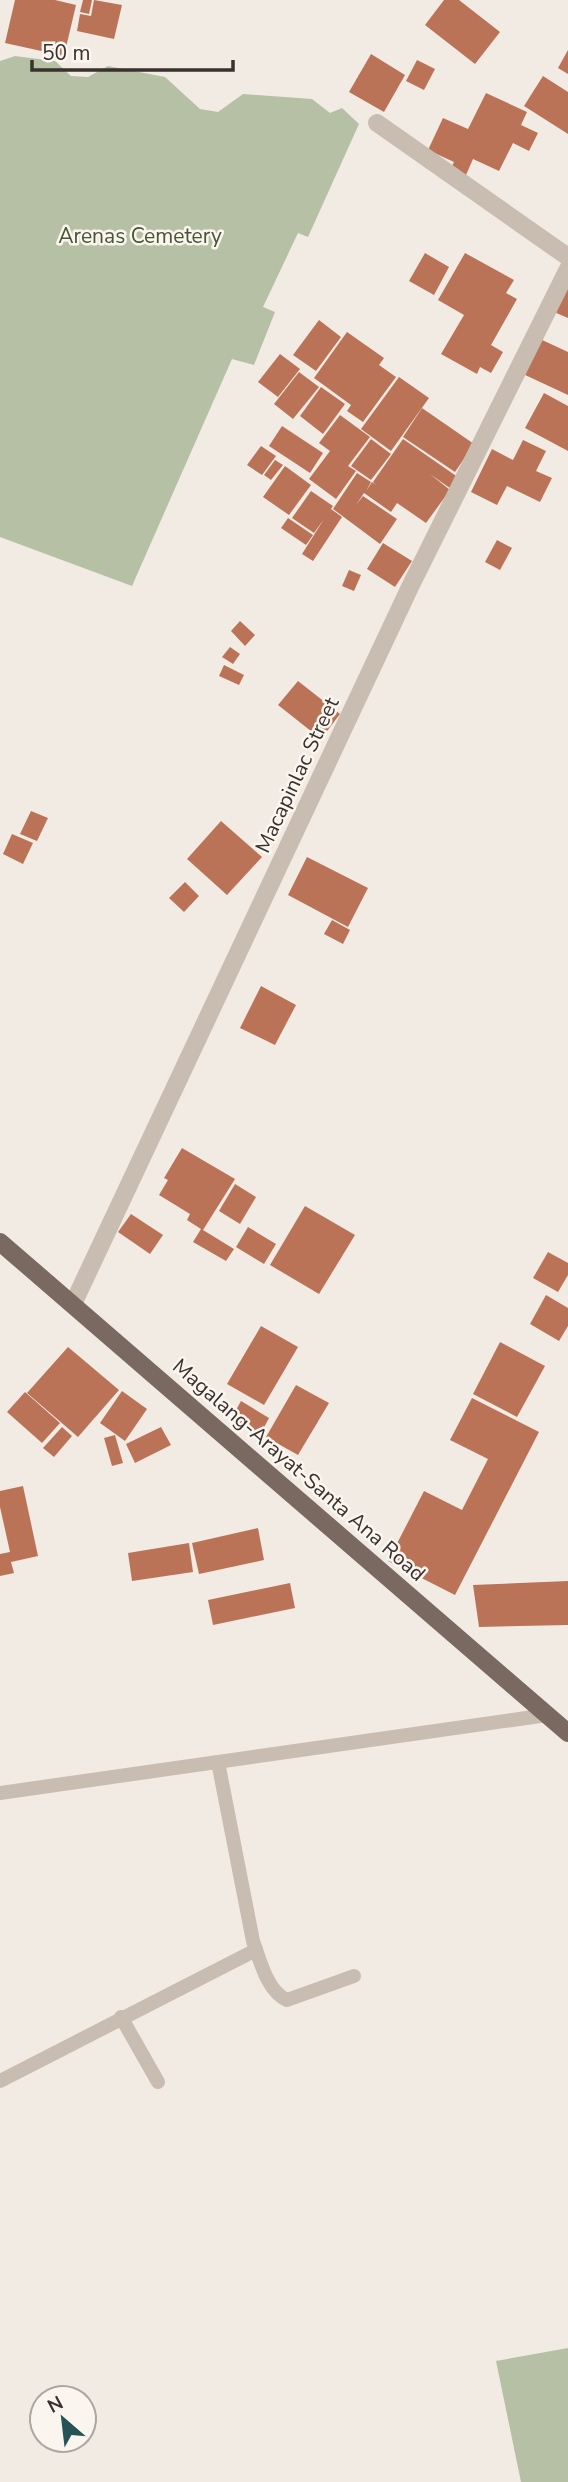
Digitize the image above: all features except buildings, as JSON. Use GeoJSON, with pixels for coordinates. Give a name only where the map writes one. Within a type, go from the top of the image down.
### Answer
{"type":"FeatureCollection","features":[{"type":"Feature","properties":{"kind":"main road","name":"Magalang-Arayat-Santa Ana Road"},"geometry":{"type":"LineString","coordinates":[[0,1242],[568,1734]]}},
{"type":"Feature","properties":{"kind":"street"},"geometry":{"type":"LineString","coordinates":[[377,123],[568,257]]}},
{"type":"Feature","properties":{"kind":"street","name":"Macapinlac Street"},"geometry":{"type":"LineString","coordinates":[[72,1304],[410,587],[568,269]]}},
{"type":"Feature","properties":{"kind":"lane"},"geometry":{"type":"LineString","coordinates":[[0,1793],[547,1715]]}},
{"type":"Feature","properties":{"kind":"lane"},"geometry":{"type":"LineString","coordinates":[[218,1762],[256,1950],[279,1996],[287,2000],[354,1976]]}},
{"type":"Feature","properties":{"kind":"lane"},"geometry":{"type":"LineString","coordinates":[[0,2081],[256,1950]]}},
{"type":"Feature","properties":{"kind":"lane"},"geometry":{"type":"LineString","coordinates":[[121,2017],[158,2082]]}},
{"type":"Feature","properties":{"kind":"green space","name":"Arenas Cemetery"},"geometry":{"type":"Polygon","coordinates":[[[15,56],[55,61],[71,76],[88,77],[108,66],[165,77],[200,109],[218,112],[243,94],[312,99],[330,113],[342,108],[359,124],[308,237],[298,233],[263,307],[275,312],[254,365],[232,359],[132,586],[0,537],[0,61],[15,56]]]}},
{"type":"Feature","properties":{"kind":"green space"},"geometry":{"type":"Polygon","coordinates":[[[568,2348],[568,2482],[521,2482],[496,2361],[568,2348]]]}}]}
